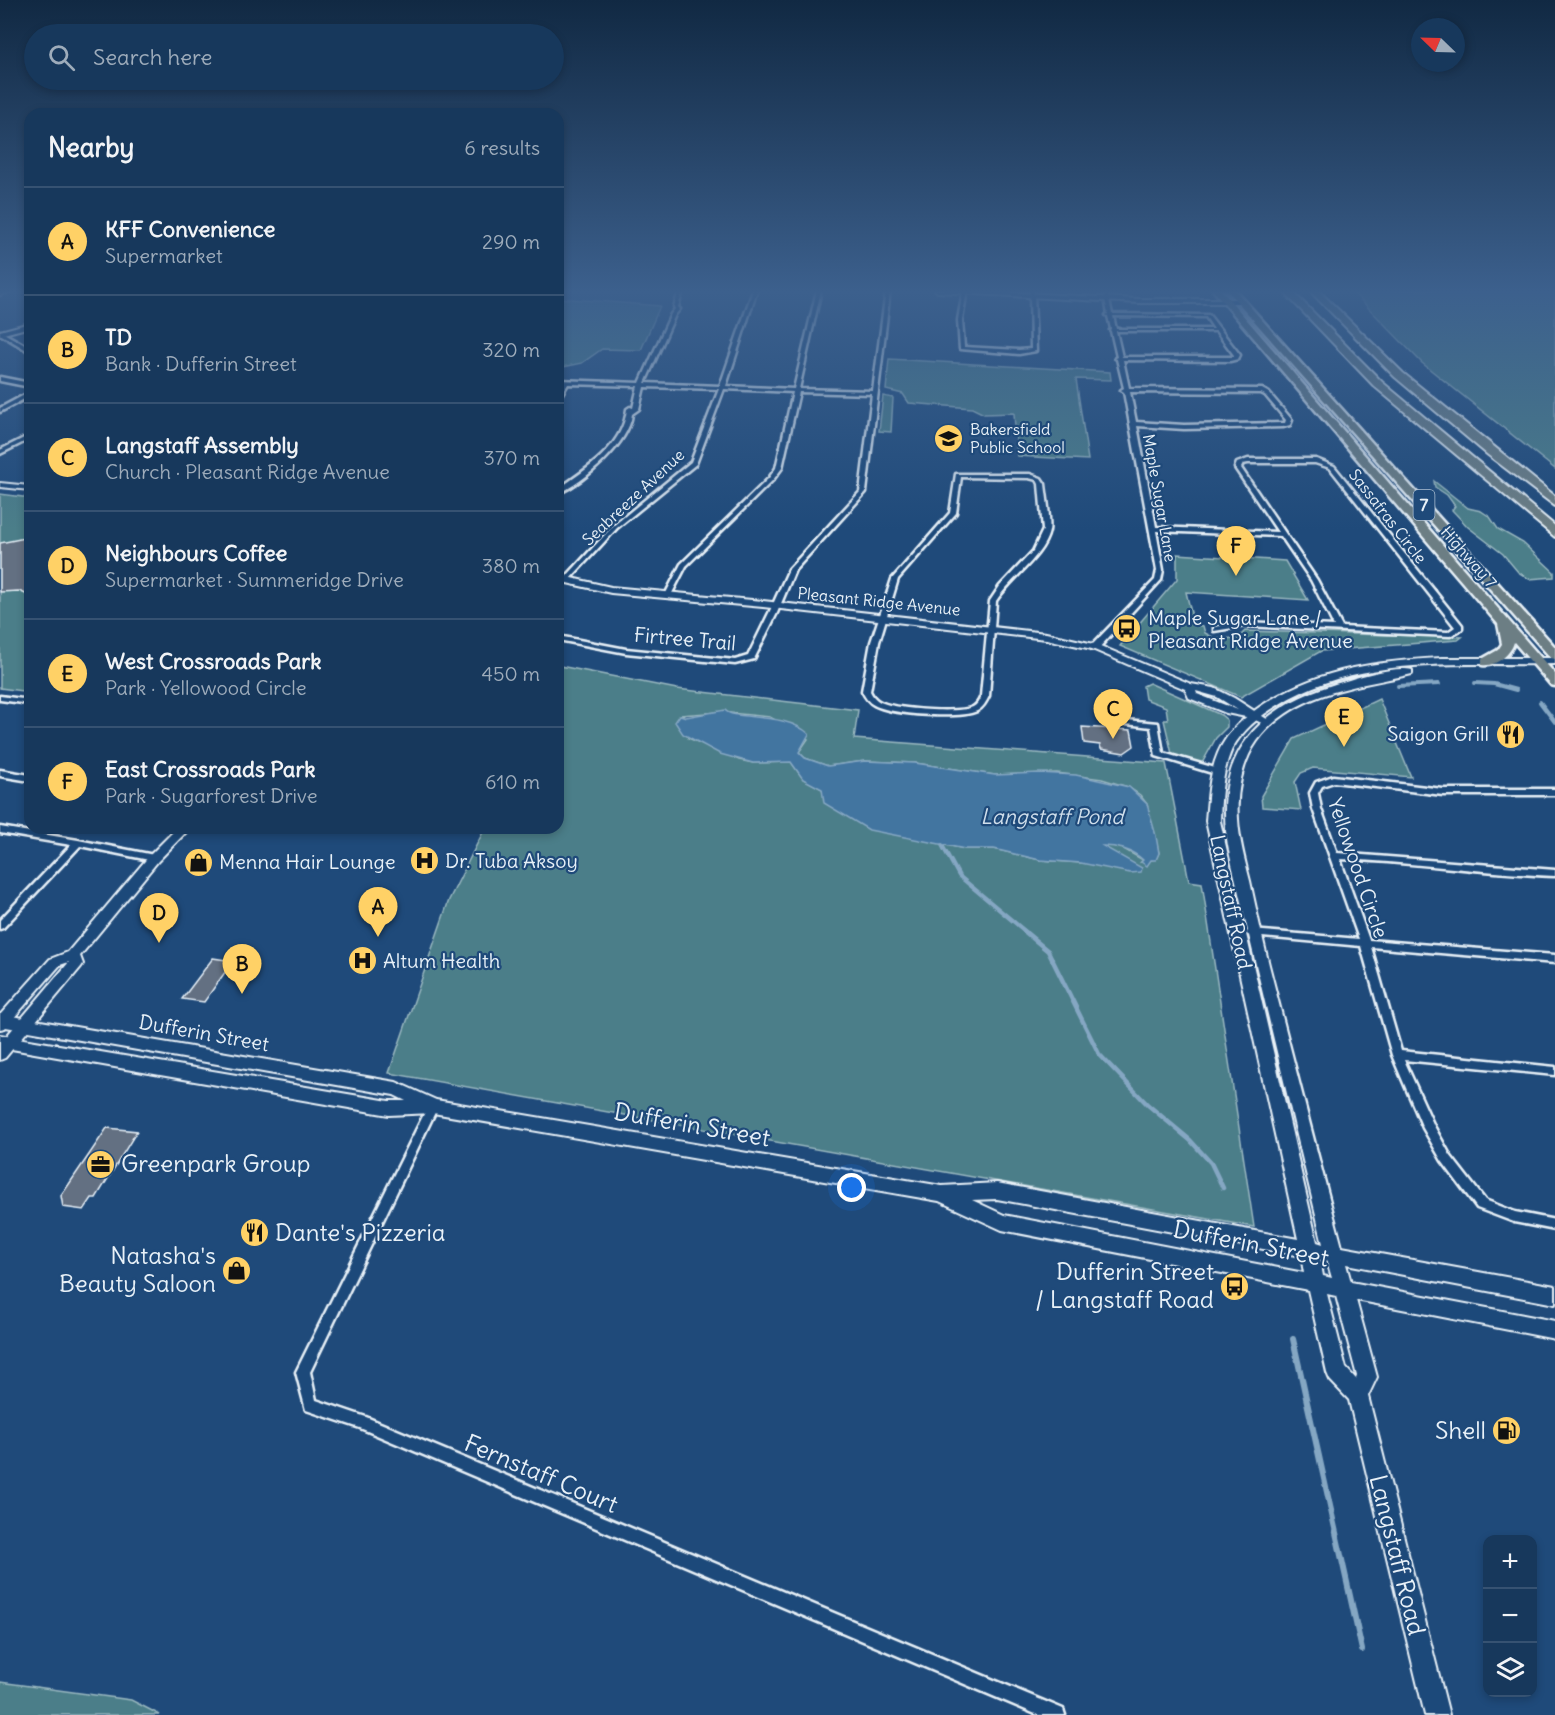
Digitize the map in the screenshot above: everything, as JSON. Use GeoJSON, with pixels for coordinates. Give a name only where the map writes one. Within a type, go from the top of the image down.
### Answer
{"type":"FeatureCollection","features":[{"type":"Feature","properties":{"kind":"highway"},"geometry":{"type":"LineString","coordinates":[[1364,370],[1522,508],[1555,532]]}},
{"type":"Feature","properties":{"kind":"highway"},"geometry":{"type":"LineString","coordinates":[[1398,370],[1435,405],[1555,502]]}},
{"type":"Feature","properties":{"kind":"main road","name":"Highway 7"},"geometry":{"type":"LineString","coordinates":[[1291,370],[1503,621],[1545,667],[1555,682]]}},
{"type":"Feature","properties":{"kind":"main road","name":"Highway 7"},"geometry":{"type":"LineString","coordinates":[[1296,370],[1555,655]]}},
{"type":"Feature","properties":{"kind":"main road"},"geometry":{"type":"LineString","coordinates":[[1486,662],[1502,653],[1508,644],[1503,621]]}},
{"type":"Feature","properties":{"kind":"main road","name":"Langstaff Road"},"geometry":{"type":"LineString","coordinates":[[1437,1715],[1358,1395],[1337,1373],[1315,1282],[1245,932],[1232,830],[1232,797],[1240,761],[1256,735],[1292,705],[1331,688],[1372,676],[1438,670],[1545,667],[1555,661]]}},
{"type":"Feature","properties":{"kind":"main road","name":"Langstaff Road"},"geometry":{"type":"LineString","coordinates":[[1358,1395],[1367,1377],[1335,1253],[1213,821],[1219,772],[1225,752],[1241,726],[1279,697],[1324,678],[1389,665],[1486,662],[1545,667]]}},
{"type":"Feature","properties":{"kind":"main road","name":"Dufferin Street"},"geometry":{"type":"LineString","coordinates":[[1,1022],[396,1089],[433,1106]]}},
{"type":"Feature","properties":{"kind":"main road","name":"Dufferin Street"},"geometry":{"type":"LineString","coordinates":[[3,1045],[388,1108],[433,1106],[942,1194],[997,1191],[1555,1295]]}},
{"type":"Feature","properties":{"kind":"main road","name":"Dufferin Street"},"geometry":{"type":"LineString","coordinates":[[942,1194],[1002,1222],[1555,1330]]}},
{"type":"Feature","properties":{"kind":"street"},"geometry":{"type":"LineString","coordinates":[[564,488],[604,459],[618,441],[631,413],[636,409],[635,403],[649,370]]}},
{"type":"Feature","properties":{"kind":"street","name":"Seabreeze Avenue"},"geometry":{"type":"LineString","coordinates":[[564,577],[615,527],[694,463],[728,370]]}},
{"type":"Feature","properties":{"kind":"street"},"geometry":{"type":"LineString","coordinates":[[668,595],[683,565],[771,479],[779,468],[801,370]]}},
{"type":"Feature","properties":{"kind":"street"},"geometry":{"type":"LineString","coordinates":[[777,605],[792,569],[863,492],[879,370]]}},
{"type":"Feature","properties":{"kind":"street","name":"Maple Sugar Lane"},"geometry":{"type":"LineString","coordinates":[[1095,647],[1158,580],[1160,570],[1154,529],[1138,459],[1134,424],[1121,370]]}},
{"type":"Feature","properties":{"kind":"street"},"geometry":{"type":"LineString","coordinates":[[0,380],[24,384]]}},
{"type":"Feature","properties":{"kind":"street"},"geometry":{"type":"LineString","coordinates":[[564,386],[566,382],[876,393]]}},
{"type":"Feature","properties":{"kind":"street"},"geometry":{"type":"LineString","coordinates":[[1125,390],[1256,390],[1267,394],[1289,420],[1288,424],[1283,425],[1184,427],[1134,424]]}},
{"type":"Feature","properties":{"kind":"street"},"geometry":{"type":"LineString","coordinates":[[0,410],[24,397]]}},
{"type":"Feature","properties":{"kind":"street"},"geometry":{"type":"LineString","coordinates":[[0,452],[24,439]]}},
{"type":"Feature","properties":{"kind":"street","name":"Sassafras Circle"},"geometry":{"type":"LineString","coordinates":[[1217,629],[1245,624],[1450,634],[1459,627],[1332,467],[1316,461],[1240,463],[1238,468],[1314,580],[1339,628]]}},
{"type":"Feature","properties":{"kind":"street"},"geometry":{"type":"LineString","coordinates":[[958,475],[1029,476],[1039,479],[1042,484],[1046,530],[1036,552],[1002,587],[993,601],[989,628],[985,696],[976,708],[965,712],[907,709],[884,706],[869,698],[866,691],[882,617],[896,579],[953,513],[958,475]]}},
{"type":"Feature","properties":{"kind":"street"},"geometry":{"type":"LineString","coordinates":[[0,485],[24,487]]}},
{"type":"Feature","properties":{"kind":"street"},"geometry":{"type":"LineString","coordinates":[[1154,529],[1284,534]]}},
{"type":"Feature","properties":{"kind":"street","name":"Pleasant Ridge Avenue"},"geometry":{"type":"LineString","coordinates":[[564,579],[611,590],[777,605],[1046,636],[1095,647],[1190,687],[1193,696],[1230,711],[1254,716],[1268,723]]}},
{"type":"Feature","properties":{"kind":"street","name":"Firtree Trail"},"geometry":{"type":"LineString","coordinates":[[564,639],[626,651],[744,661],[755,651],[777,605]]}},
{"type":"Feature","properties":{"kind":"street"},"geometry":{"type":"LineString","coordinates":[[0,698],[24,701]]}},
{"type":"Feature","properties":{"kind":"street"},"geometry":{"type":"LineString","coordinates":[[1129,722],[1155,725],[1159,754],[1219,772]]}},
{"type":"Feature","properties":{"kind":"street"},"geometry":{"type":"LineString","coordinates":[[0,774],[24,777]]}},
{"type":"Feature","properties":{"kind":"street","name":"Yellowood Circle"},"geometry":{"type":"LineString","coordinates":[[1555,792],[1443,792],[1333,779],[1324,781],[1314,793],[1317,809],[1336,856],[1365,942],[1397,1055],[1429,1128],[1452,1166],[1481,1204],[1514,1217],[1555,1225]]}},
{"type":"Feature","properties":{"kind":"street"},"geometry":{"type":"LineString","coordinates":[[0,830],[154,858]]}},
{"type":"Feature","properties":{"kind":"street"},"geometry":{"type":"LineString","coordinates":[[1,1022],[56,962],[73,954],[154,858],[178,834]]}},
{"type":"Feature","properties":{"kind":"street"},"geometry":{"type":"LineString","coordinates":[[0,926],[78,843]]}},
{"type":"Feature","properties":{"kind":"street"},"geometry":{"type":"LineString","coordinates":[[1336,856],[1390,857],[1460,866],[1555,873]]}},
{"type":"Feature","properties":{"kind":"street"},"geometry":{"type":"LineString","coordinates":[[1245,932],[1555,959]]}},
{"type":"Feature","properties":{"kind":"street"},"geometry":{"type":"LineString","coordinates":[[3,1045],[25,1025],[76,964],[73,954]]}},
{"type":"Feature","properties":{"kind":"street"},"geometry":{"type":"LineString","coordinates":[[1397,1055],[1555,1071]]}},
{"type":"Feature","properties":{"kind":"street","name":"Fernstaff Court"},"geometry":{"type":"LineString","coordinates":[[433,1106],[303,1372],[311,1404],[361,1422],[1057,1715]]}},
{"type":"Feature","properties":{"kind":"green space"},"geometry":{"type":"Polygon","coordinates":[[[888,370],[1077,370],[1110,372],[1111,380],[1076,379],[1088,460],[1017,456],[1014,413],[984,414],[972,408],[909,403],[903,394],[886,390],[888,370]]]}},
{"type":"Feature","properties":{"kind":"green space"},"geometry":{"type":"Polygon","coordinates":[[[1431,370],[1555,370],[1555,469],[1431,370]]]}},
{"type":"Feature","properties":{"kind":"green space"},"geometry":{"type":"Polygon","coordinates":[[[883,396],[893,398],[891,432],[879,431],[883,396]]]}},
{"type":"Feature","properties":{"kind":"green space"},"geometry":{"type":"Polygon","coordinates":[[[1434,481],[1468,508],[1481,511],[1490,517],[1498,529],[1523,543],[1554,572],[1554,577],[1529,579],[1518,572],[1503,554],[1468,527],[1452,510],[1455,506],[1447,495],[1435,487],[1434,481]]]}},
{"type":"Feature","properties":{"kind":"green space"},"geometry":{"type":"Polygon","coordinates":[[[0,494],[24,497],[24,691],[0,688],[0,494]]]}},
{"type":"Feature","properties":{"kind":"green space"},"geometry":{"type":"Polygon","coordinates":[[[1177,554],[1285,561],[1308,600],[1186,592],[1194,625],[1203,626],[1205,633],[1216,639],[1238,638],[1245,631],[1462,637],[1458,640],[1321,651],[1241,697],[1120,646],[1177,579],[1177,554]]]}},
{"type":"Feature","properties":{"kind":"green space"},"geometry":{"type":"Polygon","coordinates":[[[564,667],[677,689],[858,710],[854,739],[1166,763],[1189,881],[1202,883],[1254,1227],[389,1073],[449,900],[482,834],[564,834],[564,667]],[[720,712],[681,715],[688,738],[739,760],[753,763],[791,762],[803,779],[918,839],[965,849],[994,849],[1040,860],[1081,863],[1111,851],[1103,846],[1106,845],[1122,848],[1143,860],[1141,862],[1156,859],[1159,853],[1147,804],[1140,795],[1128,787],[1102,779],[1057,773],[995,775],[915,763],[865,761],[828,766],[805,758],[799,752],[808,739],[770,717],[720,712]]]}},
{"type":"Feature","properties":{"kind":"green space"},"geometry":{"type":"Polygon","coordinates":[[[1149,683],[1221,715],[1227,720],[1227,727],[1216,738],[1201,765],[1172,754],[1164,720],[1168,720],[1166,707],[1145,699],[1143,686],[1149,683]]]}},
{"type":"Feature","properties":{"kind":"green space"},"geometry":{"type":"Polygon","coordinates":[[[1379,699],[1411,777],[1313,768],[1301,773],[1295,782],[1301,810],[1262,807],[1261,796],[1294,739],[1379,699]]]}},
{"type":"Feature","properties":{"kind":"green space"},"geometry":{"type":"Polygon","coordinates":[[[0,1682],[131,1700],[160,1715],[0,1715],[0,1682]]]}},
{"type":"Feature","properties":{"kind":"water","name":"Langstaff Pond"},"geometry":{"type":"Polygon","coordinates":[[[725,710],[738,715],[774,719],[799,727],[809,734],[799,752],[805,758],[828,766],[865,761],[915,763],[995,775],[1039,773],[1076,775],[1129,787],[1147,804],[1159,853],[1156,860],[1151,860],[1147,866],[1141,862],[1143,860],[1129,851],[1103,846],[1142,868],[1141,872],[1130,873],[1081,863],[1040,860],[994,849],[965,849],[869,830],[824,803],[822,789],[803,779],[791,762],[753,763],[720,754],[683,734],[675,722],[680,715],[686,717],[725,710]]]}},
{"type":"Feature","properties":{"kind":"building"},"geometry":{"type":"Polygon","coordinates":[[[24,538],[24,593],[19,591],[0,592],[0,543],[24,538]]]}},
{"type":"Feature","properties":{"kind":"building"},"geometry":{"type":"Polygon","coordinates":[[[1082,727],[1131,730],[1134,746],[1124,753],[1101,749],[1100,745],[1084,743],[1082,727]]]}},
{"type":"Feature","properties":{"kind":"building"},"geometry":{"type":"Polygon","coordinates":[[[213,958],[233,961],[204,1002],[182,999],[213,958]]]}},
{"type":"Feature","properties":{"kind":"building","name":"Greenpark Group"},"geometry":{"type":"Polygon","coordinates":[[[107,1128],[137,1131],[96,1198],[92,1198],[84,1210],[63,1207],[61,1196],[107,1128]]]}},
{"type":"Feature","properties":{"kind":"waterway"},"geometry":{"type":"LineString","coordinates":[[1475,683],[1494,684],[1516,690]]}},
{"type":"Feature","properties":{"kind":"waterway"},"geometry":{"type":"LineString","coordinates":[[1398,686],[1439,684]]}},
{"type":"Feature","properties":{"kind":"waterway"},"geometry":{"type":"LineString","coordinates":[[1540,702],[1555,722]]}},
{"type":"Feature","properties":{"kind":"waterway"},"geometry":{"type":"LineString","coordinates":[[942,845],[959,876],[1026,932]]}},
{"type":"Feature","properties":{"kind":"waterway"},"geometry":{"type":"LineString","coordinates":[[1024,931],[1048,951],[1099,1054],[1148,1105],[1190,1140],[1211,1163],[1223,1188]]}},
{"type":"Feature","properties":{"kind":"waterway"},"geometry":{"type":"LineString","coordinates":[[1293,1339],[1362,1650]]}},
{"type":"Feature","properties":{"kind":"place","name":"Bakersfield Public School"},"geometry":{"type":"Point","coordinates":[949,438]}},
{"type":"Feature","properties":{"kind":"place","name":"East Crossroads Park"},"geometry":{"type":"Point","coordinates":[1236,576]}},
{"type":"Feature","properties":{"kind":"place","name":"Maple Sugar Lane / Pleasant Ridge Avenue"},"geometry":{"type":"Point","coordinates":[1127,629]}},
{"type":"Feature","properties":{"kind":"place","name":"Saigon Grill"},"geometry":{"type":"Point","coordinates":[1510,734]}},
{"type":"Feature","properties":{"kind":"place","name":"Langstaff Assembly"},"geometry":{"type":"Point","coordinates":[1113,739]}},
{"type":"Feature","properties":{"kind":"place","name":"West Crossroads Park"},"geometry":{"type":"Point","coordinates":[1344,747]}},
{"type":"Feature","properties":{"kind":"place","name":"Dr. Tuba Aksoy"},"geometry":{"type":"Point","coordinates":[424,861]}},
{"type":"Feature","properties":{"kind":"place","name":"Menna Hair Lounge"},"geometry":{"type":"Point","coordinates":[198,862]}},
{"type":"Feature","properties":{"kind":"place","name":"KFF Convenience"},"geometry":{"type":"Point","coordinates":[378,937]}},
{"type":"Feature","properties":{"kind":"place","name":"Neighbours Coffee"},"geometry":{"type":"Point","coordinates":[159,943]}},
{"type":"Feature","properties":{"kind":"place","name":"Altum Health"},"geometry":{"type":"Point","coordinates":[362,961]}},
{"type":"Feature","properties":{"kind":"place","name":"TD"},"geometry":{"type":"Point","coordinates":[242,994]}},
{"type":"Feature","properties":{"kind":"place","name":"Greenpark Group"},"geometry":{"type":"Point","coordinates":[100,1164]}},
{"type":"Feature","properties":{"kind":"place","name":"Dante's Pizzeria"},"geometry":{"type":"Point","coordinates":[254,1233]}},
{"type":"Feature","properties":{"kind":"place","name":"Natasha's Beauty Saloon"},"geometry":{"type":"Point","coordinates":[237,1270]}},
{"type":"Feature","properties":{"kind":"place","name":"Dufferin Street / Langstaff Road"},"geometry":{"type":"Point","coordinates":[1235,1286]}},
{"type":"Feature","properties":{"kind":"place","name":"Shell"},"geometry":{"type":"Point","coordinates":[1507,1431]}}]}
